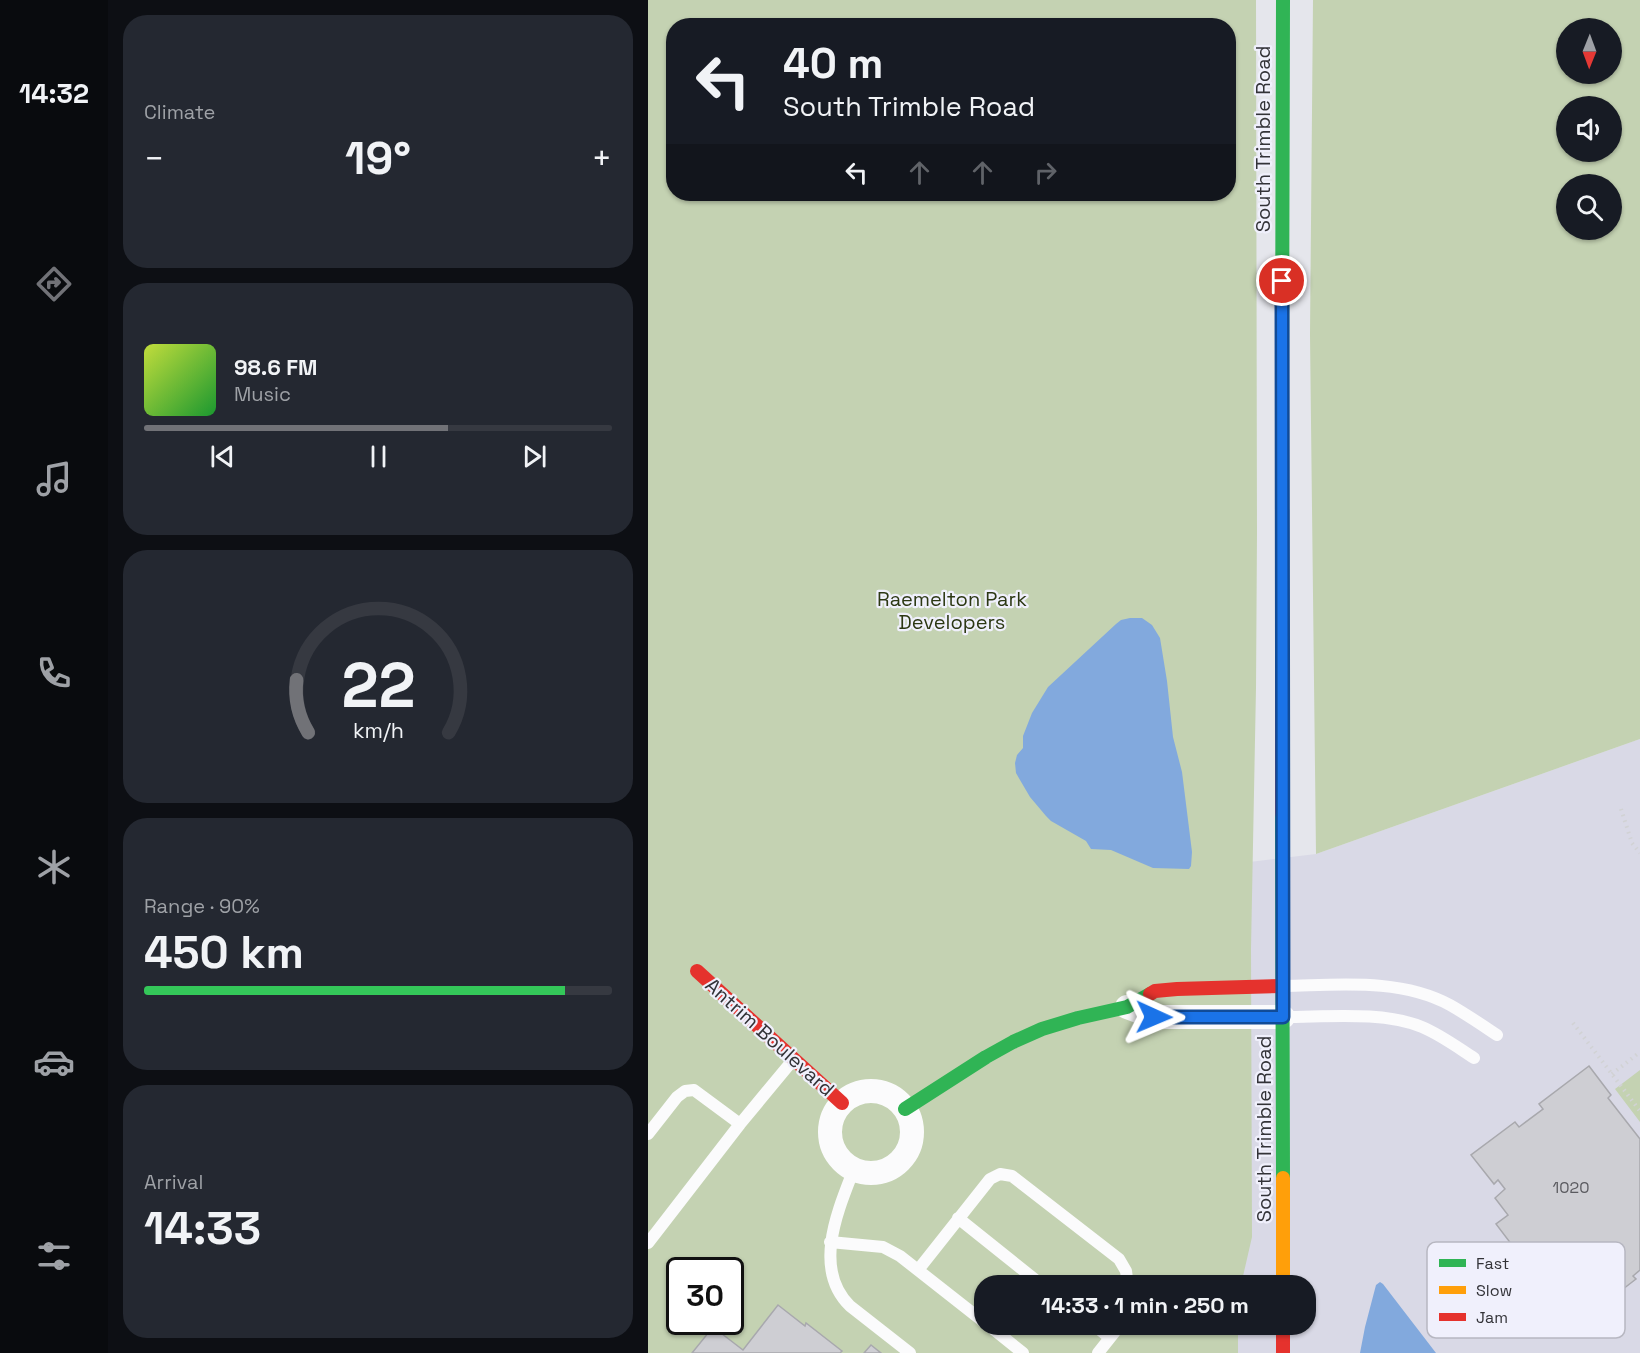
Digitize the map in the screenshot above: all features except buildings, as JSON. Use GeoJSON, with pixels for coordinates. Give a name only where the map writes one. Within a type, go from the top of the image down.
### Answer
{"type":"FeatureCollection","features":[{"type":"Feature","properties":{"kind":"main road","name":"South Trimble Road"},"geometry":{"type":"LineString","coordinates":[[1283,0],[1283,1275]]}},
{"type":"Feature","properties":{"kind":"main road","name":"Antrim Boulevard"},"geometry":{"type":"LineString","coordinates":[[697,971],[842,1103]]}},
{"type":"Feature","properties":{"kind":"main road"},"geometry":{"type":"LineString","coordinates":[[905,1109],[1013,1042],[1042,1029],[1127,1007],[1155,991],[1283,986]]}},
{"type":"Feature","properties":{"kind":"main road"},"geometry":{"type":"LineString","coordinates":[[1283,1335],[1283,1353]]}},
{"type":"Feature","properties":{"kind":"street"},"geometry":{"type":"LineString","coordinates":[[1127,1007],[1154,1017],[1283,1017]]}},
{"type":"Feature","properties":{"kind":"street"},"geometry":{"type":"LineString","coordinates":[[875,1091],[892,1097],[905,1109],[912,1134],[909,1147],[892,1167],[880,1172],[867,1173],[854,1169],[835,1151],[830,1126],[834,1114],[851,1096],[875,1091]]}},
{"type":"Feature","properties":{"kind":"lane"},"geometry":{"type":"LineString","coordinates":[[1283,986],[1366,985],[1396,988],[1449,1005],[1497,1035]]}},
{"type":"Feature","properties":{"kind":"lane"},"geometry":{"type":"LineString","coordinates":[[1283,1017],[1390,1019],[1436,1034],[1474,1058]]}},
{"type":"Feature","properties":{"kind":"lane"},"geometry":{"type":"LineString","coordinates":[[648,1243],[740,1124],[794,1059]]}},
{"type":"Feature","properties":{"kind":"lane"},"geometry":{"type":"LineString","coordinates":[[648,1134],[677,1097],[685,1091],[694,1090],[740,1124]]}},
{"type":"Feature","properties":{"kind":"lane"},"geometry":{"type":"LineString","coordinates":[[854,1169],[830,1242],[834,1284],[842,1298],[910,1353]]}},
{"type":"Feature","properties":{"kind":"lane"},"geometry":{"type":"LineString","coordinates":[[918,1270],[990,1179],[1000,1174],[1012,1176],[1119,1259],[1127,1275]]}},
{"type":"Feature","properties":{"kind":"lane"},"geometry":{"type":"LineString","coordinates":[[958,1218],[1029,1275]]}},
{"type":"Feature","properties":{"kind":"lane"},"geometry":{"type":"LineString","coordinates":[[830,1242],[883,1247],[900,1256],[974,1314]]}},
{"type":"Feature","properties":{"kind":"lane"},"geometry":{"type":"LineString","coordinates":[[1000,1335],[1023,1353]]}},
{"type":"Feature","properties":{"kind":"lane"},"geometry":{"type":"LineString","coordinates":[[1106,1335],[1110,1338]]}},
{"type":"Feature","properties":{"kind":"lane"},"geometry":{"type":"LineString","coordinates":[[1098,1353],[1112,1335]]}},
{"type":"Feature","properties":{"kind":"path"},"geometry":{"type":"LineString","coordinates":[[1622,809],[1632,843],[1640,853]]}},
{"type":"Feature","properties":{"kind":"path"},"geometry":{"type":"LineString","coordinates":[[1574,1023],[1640,1111]]}},
{"type":"Feature","properties":{"kind":"path"},"geometry":{"type":"LineString","coordinates":[[1612,1074],[1640,1052]]}},
{"type":"Feature","properties":{"kind":"shaded area"},"geometry":{"type":"Polygon","coordinates":[[[1640,739],[1640,1353],[648,1353],[648,788],[1233,864],[1316,854],[1640,739]]]}},
{"type":"Feature","properties":{"kind":"green space","name":"Raemelton Park Developers"},"geometry":{"type":"Polygon","coordinates":[[[648,0],[1256,0],[1257,533],[1251,949],[1252,1237],[1243,1275],[974,1275],[974,1335],[1238,1335],[1238,1353],[648,1353],[648,0]]]}},
{"type":"Feature","properties":{"kind":"green space"},"geometry":{"type":"Polygon","coordinates":[[[1313,0],[1640,0],[1640,739],[1316,854],[1310,335],[1313,0]]]}},
{"type":"Feature","properties":{"kind":"green space"},"geometry":{"type":"Polygon","coordinates":[[[1640,1070],[1640,1122],[1615,1089],[1640,1070]]]}},
{"type":"Feature","properties":{"kind":"water"},"geometry":{"type":"Polygon","coordinates":[[[1130,618],[1142,618],[1152,625],[1160,638],[1173,737],[1182,772],[1192,852],[1189,869],[1153,868],[1111,850],[1091,849],[1086,841],[1046,816],[1030,797],[1016,773],[1015,763],[1017,755],[1023,748],[1023,736],[1032,713],[1048,687],[1116,624],[1130,618]]]}},
{"type":"Feature","properties":{"kind":"water"},"geometry":{"type":"Polygon","coordinates":[[[1380,1282],[1436,1353],[1360,1353],[1376,1285],[1380,1282]]]}},
{"type":"Feature","properties":{"kind":"traffic: fast"},"geometry":{"type":"LineString","coordinates":[[1282,374],[1283,0]]}},
{"type":"Feature","properties":{"kind":"traffic: fast"},"geometry":{"type":"LineString","coordinates":[[1282,813],[1283,1178]]}},
{"type":"Feature","properties":{"kind":"traffic: fast"},"geometry":{"type":"LineString","coordinates":[[905,1109],[1013,1042],[1042,1029],[1127,1007],[1150,994]]}},
{"type":"Feature","properties":{"kind":"traffic: slow"},"geometry":{"type":"LineString","coordinates":[[1283,1178],[1283,1275]]}},
{"type":"Feature","properties":{"kind":"traffic: jam"},"geometry":{"type":"LineString","coordinates":[[1282,374],[1282,813]]}},
{"type":"Feature","properties":{"kind":"traffic: jam"},"geometry":{"type":"LineString","coordinates":[[697,971],[842,1103]]}},
{"type":"Feature","properties":{"kind":"traffic: jam"},"geometry":{"type":"LineString","coordinates":[[1150,994],[1155,991],[1177,989],[1283,986]]}},
{"type":"Feature","properties":{"kind":"traffic: jam"},"geometry":{"type":"LineString","coordinates":[[1283,1335],[1283,1353]]}},
{"type":"Feature","properties":{"kind":"route"},"geometry":{"type":"LineString","coordinates":[[1154,1017],[1283,1017],[1282,281]]}}]}
